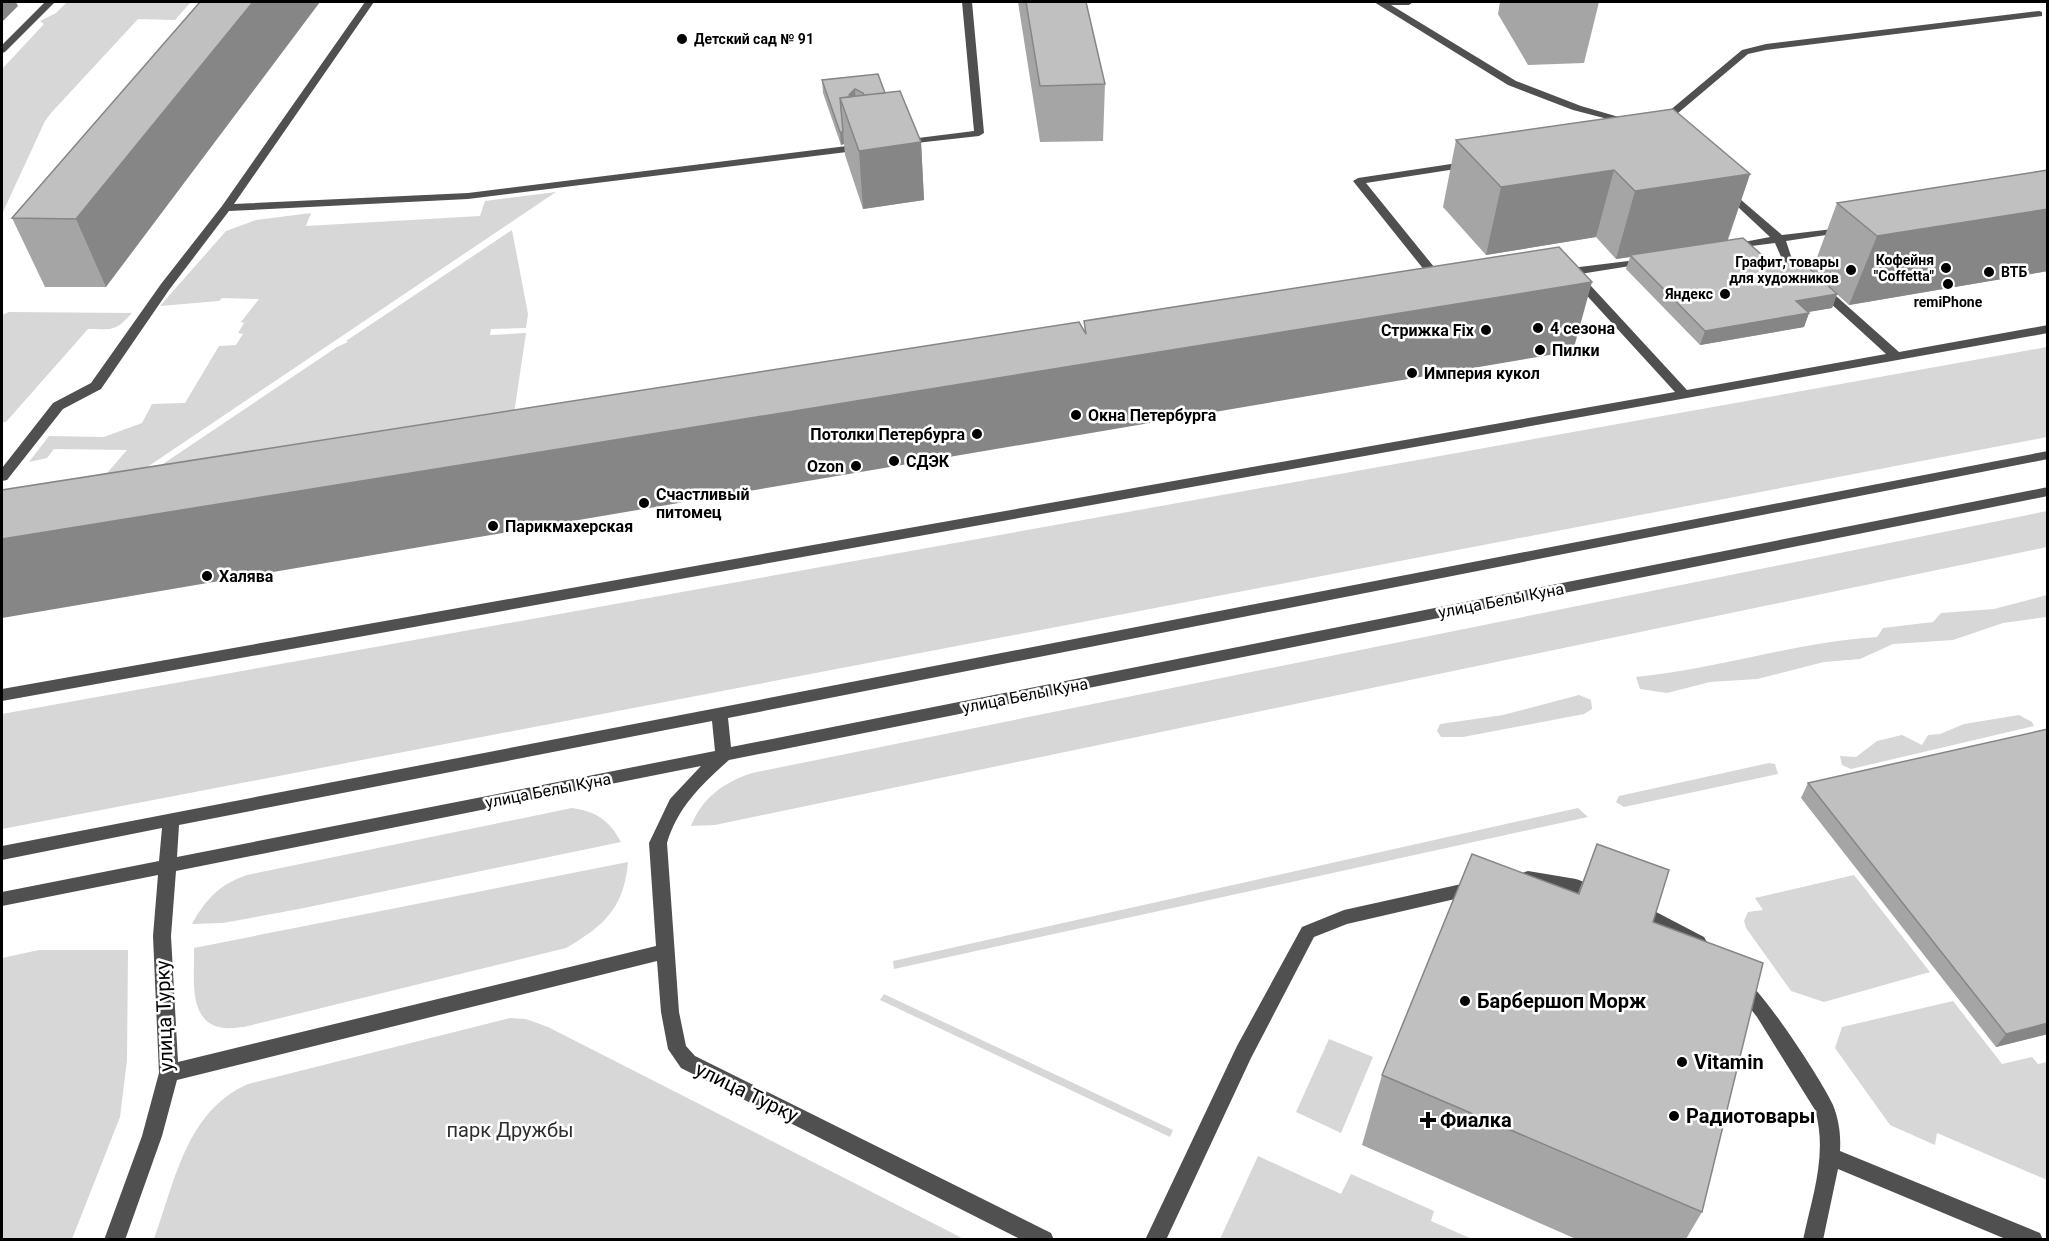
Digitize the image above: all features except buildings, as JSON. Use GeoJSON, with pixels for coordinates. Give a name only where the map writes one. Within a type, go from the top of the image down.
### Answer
{"type":"FeatureCollection","features":[{"type":"Feature","properties":{"kind":"street"},"geometry":{"type":"LineString","coordinates":[[2,50],[50,2]]}},
{"type":"Feature","properties":{"kind":"street"},"geometry":{"type":"LineString","coordinates":[[2,477],[58,406],[96,386],[165,287],[226,208],[369,2]]}},
{"type":"Feature","properties":{"kind":"street"},"geometry":{"type":"LineString","coordinates":[[892,144],[979,133],[967,2]]}},
{"type":"Feature","properties":{"kind":"street"},"geometry":{"type":"LineString","coordinates":[[1380,2],[1409,2]]}},
{"type":"Feature","properties":{"kind":"street"},"geometry":{"type":"LineString","coordinates":[[1380,2],[1512,83],[1577,108],[1643,124],[1665,134]]}},
{"type":"Feature","properties":{"kind":"street"},"geometry":{"type":"LineString","coordinates":[[1618,133],[1643,124],[1745,52],[1766,47],[2039,14]]}},
{"type":"Feature","properties":{"kind":"street"},"geometry":{"type":"LineString","coordinates":[[226,208],[468,196],[872,146],[869,136]]}},
{"type":"Feature","properties":{"kind":"street"},"geometry":{"type":"LineString","coordinates":[[1437,294],[1449,292],[1358,181],[1488,161]]}},
{"type":"Feature","properties":{"kind":"street"},"geometry":{"type":"LineString","coordinates":[[1716,181],[1779,239],[1786,257],[1896,356]]}},
{"type":"Feature","properties":{"kind":"street"},"geometry":{"type":"LineString","coordinates":[[1721,248],[1861,226]]}},
{"type":"Feature","properties":{"kind":"street"},"geometry":{"type":"LineString","coordinates":[[1549,275],[1664,257]]}},
{"type":"Feature","properties":{"kind":"street"},"geometry":{"type":"LineString","coordinates":[[1572,272],[1683,393]]}},
{"type":"Feature","properties":{"kind":"street"},"geometry":{"type":"LineString","coordinates":[[2,695],[2048,329]]}},
{"type":"Feature","properties":{"kind":"street"},"geometry":{"type":"LineString","coordinates":[[2,853],[2048,455]]}},
{"type":"Feature","properties":{"kind":"street","name":"улица Белы Куна"},"geometry":{"type":"LineString","coordinates":[[2,899],[2048,491]]}},
{"type":"Feature","properties":{"kind":"street"},"geometry":{"type":"LineString","coordinates":[[719,713],[724,755]]}},
{"type":"Feature","properties":{"kind":"street","name":"улица Турку"},"geometry":{"type":"LineString","coordinates":[[724,755],[684,790],[665,818],[658,843],[670,1012],[677,1049],[688,1062],[1044,1239]]}},
{"type":"Feature","properties":{"kind":"street","name":"улица Турку"},"geometry":{"type":"LineString","coordinates":[[114,1239],[152,1136],[169,1073],[162,936],[171,821]]}},
{"type":"Feature","properties":{"kind":"street"},"geometry":{"type":"LineString","coordinates":[[1512,880],[1524,878],[1576,886],[1629,905],[1703,945],[1711,953]]}},
{"type":"Feature","properties":{"kind":"street"},"geometry":{"type":"LineString","coordinates":[[1155,1239],[1244,1052],[1308,932],[1344,916],[1490,885]]}},
{"type":"Feature","properties":{"kind":"street"},"geometry":{"type":"LineString","coordinates":[[169,1073],[666,951]]}},
{"type":"Feature","properties":{"kind":"street"},"geometry":{"type":"LineString","coordinates":[[1726,969],[1764,1011],[1824,1107],[1830,1123],[1830,1156],[1813,1239]]}},
{"type":"Feature","properties":{"kind":"street"},"geometry":{"type":"LineString","coordinates":[[1830,1156],[2032,1239]]}},
{"type":"Feature","properties":{"kind":"green space"},"geometry":{"type":"Polygon","coordinates":[[[67,2],[191,2],[175,20],[138,19],[51,113],[45,121],[2,214],[2,69],[44,24],[40,21],[56,13],[67,2]]]}},
{"type":"Feature","properties":{"kind":"green space"},"geometry":{"type":"Polygon","coordinates":[[[556,192],[125,482],[101,480],[127,450],[54,449],[47,458],[29,462],[49,436],[104,437],[142,423],[152,404],[185,403],[219,346],[236,345],[243,334],[238,333],[244,323],[241,322],[259,299],[222,298],[219,301],[160,306],[226,231],[256,220],[311,213],[306,226],[480,216],[485,201],[556,192]]]}},
{"type":"Feature","properties":{"kind":"green space"},"geometry":{"type":"Polygon","coordinates":[[[512,230],[528,314],[526,328],[491,329],[490,335],[526,333],[511,434],[136,482],[337,347],[348,342],[346,341],[512,230]]]}},
{"type":"Feature","properties":{"kind":"green space"},"geometry":{"type":"Polygon","coordinates":[[[9,312],[132,313],[121,324],[113,328],[88,329],[6,422],[2,422],[2,315],[9,312]]]}},
{"type":"Feature","properties":{"kind":"green space"},"geometry":{"type":"Polygon","coordinates":[[[2047,347],[2047,437],[2,829],[2,714],[2047,347]]]}},
{"type":"Feature","properties":{"kind":"green space"},"geometry":{"type":"Polygon","coordinates":[[[2047,511],[2047,547],[715,825],[691,826],[701,807],[715,792],[732,781],[752,773],[2047,511]]]}},
{"type":"Feature","properties":{"kind":"green space"},"geometry":{"type":"Polygon","coordinates":[[[2047,595],[2047,617],[2003,623],[1953,640],[1893,644],[1860,659],[1824,662],[1757,679],[1710,682],[1667,693],[1640,689],[1636,677],[1697,668],[1817,644],[1877,637],[1883,628],[1933,622],[1941,613],[1994,609],[2047,595]]]}},
{"type":"Feature","properties":{"kind":"green space"},"geometry":{"type":"Polygon","coordinates":[[[1579,695],[1591,700],[1592,709],[1584,714],[1463,737],[1441,737],[1437,731],[1440,724],[1503,715],[1579,695]]]}},
{"type":"Feature","properties":{"kind":"green space"},"geometry":{"type":"Polygon","coordinates":[[[2019,715],[2032,722],[2034,726],[1851,769],[1842,765],[1840,756],[1856,757],[1877,741],[1902,735],[1922,745],[1928,735],[1940,734],[1964,724],[2019,715]]]}},
{"type":"Feature","properties":{"kind":"green space"},"geometry":{"type":"Polygon","coordinates":[[[1769,763],[1775,764],[1778,774],[1624,807],[1616,802],[1619,796],[1769,763]]]}},
{"type":"Feature","properties":{"kind":"green space"},"geometry":{"type":"Polygon","coordinates":[[[572,808],[601,818],[612,828],[621,842],[299,909],[223,923],[192,924],[203,907],[221,888],[247,875],[572,808]]]}},
{"type":"Feature","properties":{"kind":"green space"},"geometry":{"type":"Polygon","coordinates":[[[1578,808],[1588,817],[894,969],[893,961],[1578,808]]]}},
{"type":"Feature","properties":{"kind":"green space"},"geometry":{"type":"Polygon","coordinates":[[[628,862],[622,892],[610,914],[591,932],[566,948],[244,1027],[215,1026],[204,1018],[199,1010],[194,989],[194,948],[628,862]]]}},
{"type":"Feature","properties":{"kind":"green space"},"geometry":{"type":"Polygon","coordinates":[[[1854,875],[1930,972],[1824,1002],[1791,991],[1746,928],[1744,921],[1748,912],[1763,910],[1755,898],[1854,875]]]}},
{"type":"Feature","properties":{"kind":"green space"},"geometry":{"type":"Polygon","coordinates":[[[39,950],[128,950],[127,1060],[120,1117],[72,1239],[2,1239],[2,958],[39,950]]]}},
{"type":"Feature","properties":{"kind":"green space"},"geometry":{"type":"Polygon","coordinates":[[[884,994],[1173,1130],[1170,1137],[880,1000],[884,994]]]}},
{"type":"Feature","properties":{"kind":"green space"},"geometry":{"type":"Polygon","coordinates":[[[1953,1001],[2002,1064],[2032,1057],[2038,1064],[2047,1062],[2047,1180],[1937,1133],[1935,1145],[1890,1125],[1835,1048],[1842,1027],[1953,1001]]]}},
{"type":"Feature","properties":{"kind":"green space","name":"парк Дружбы"},"geometry":{"type":"Polygon","coordinates":[[[510,1018],[526,1019],[548,1027],[964,1239],[154,1239],[186,1150],[210,1112],[227,1096],[248,1084],[510,1018]]]}},
{"type":"Feature","properties":{"kind":"green space"},"geometry":{"type":"Polygon","coordinates":[[[1329,1039],[1373,1057],[1341,1133],[1296,1112],[1329,1039]]]}},
{"type":"Feature","properties":{"kind":"green space"},"geometry":{"type":"Polygon","coordinates":[[[1258,1156],[1341,1194],[1351,1174],[1434,1211],[1431,1221],[1472,1239],[1220,1239],[1258,1156]]]}},
{"type":"Feature","properties":{"kind":"place","name":"Детский сад № 91"},"geometry":{"type":"Point","coordinates":[682,39]}},
{"type":"Feature","properties":{"kind":"place","name":"Кофейня \"Соffettа\""},"geometry":{"type":"Point","coordinates":[1946,268]}},
{"type":"Feature","properties":{"kind":"place","name":"Графит, товары для художников"},"geometry":{"type":"Point","coordinates":[1851,270]}},
{"type":"Feature","properties":{"kind":"place","name":"ВТБ"},"geometry":{"type":"Point","coordinates":[1989,272]}},
{"type":"Feature","properties":{"kind":"place","name":"remiPhone"},"geometry":{"type":"Point","coordinates":[1948,284]}},
{"type":"Feature","properties":{"kind":"place","name":"Яндекс"},"geometry":{"type":"Point","coordinates":[1725,294]}},
{"type":"Feature","properties":{"kind":"place","name":"4 сезона"},"geometry":{"type":"Point","coordinates":[1538,328]}},
{"type":"Feature","properties":{"kind":"place","name":"Стрижка Fix"},"geometry":{"type":"Point","coordinates":[1486,330]}},
{"type":"Feature","properties":{"kind":"place","name":"Пилки"},"geometry":{"type":"Point","coordinates":[1540,350]}},
{"type":"Feature","properties":{"kind":"place","name":"Империя кукол"},"geometry":{"type":"Point","coordinates":[1412,373]}},
{"type":"Feature","properties":{"kind":"place","name":"Окна Петербурга"},"geometry":{"type":"Point","coordinates":[1076,415]}},
{"type":"Feature","properties":{"kind":"place","name":"Потолки Петербурга"},"geometry":{"type":"Point","coordinates":[977,434]}},
{"type":"Feature","properties":{"kind":"place","name":"СДЭК"},"geometry":{"type":"Point","coordinates":[894,461]}},
{"type":"Feature","properties":{"kind":"place","name":"Ozon"},"geometry":{"type":"Point","coordinates":[856,466]}},
{"type":"Feature","properties":{"kind":"place","name":"Счастливый питомец"},"geometry":{"type":"Point","coordinates":[644,503]}},
{"type":"Feature","properties":{"kind":"place","name":"Парикмахерская"},"geometry":{"type":"Point","coordinates":[493,526]}},
{"type":"Feature","properties":{"kind":"place","name":"Халява"},"geometry":{"type":"Point","coordinates":[207,576]}},
{"type":"Feature","properties":{"kind":"place","name":"Барбершоп Морж"},"geometry":{"type":"Point","coordinates":[1465,1001]}},
{"type":"Feature","properties":{"kind":"place","name":"Vitamin"},"geometry":{"type":"Point","coordinates":[1682,1062]}},
{"type":"Feature","properties":{"kind":"place","name":"Радиотовары"},"geometry":{"type":"Point","coordinates":[1674,1116]}},
{"type":"Feature","properties":{"kind":"place","name":"Фиалка"},"geometry":{"type":"Point","coordinates":[1428,1120]}}]}
